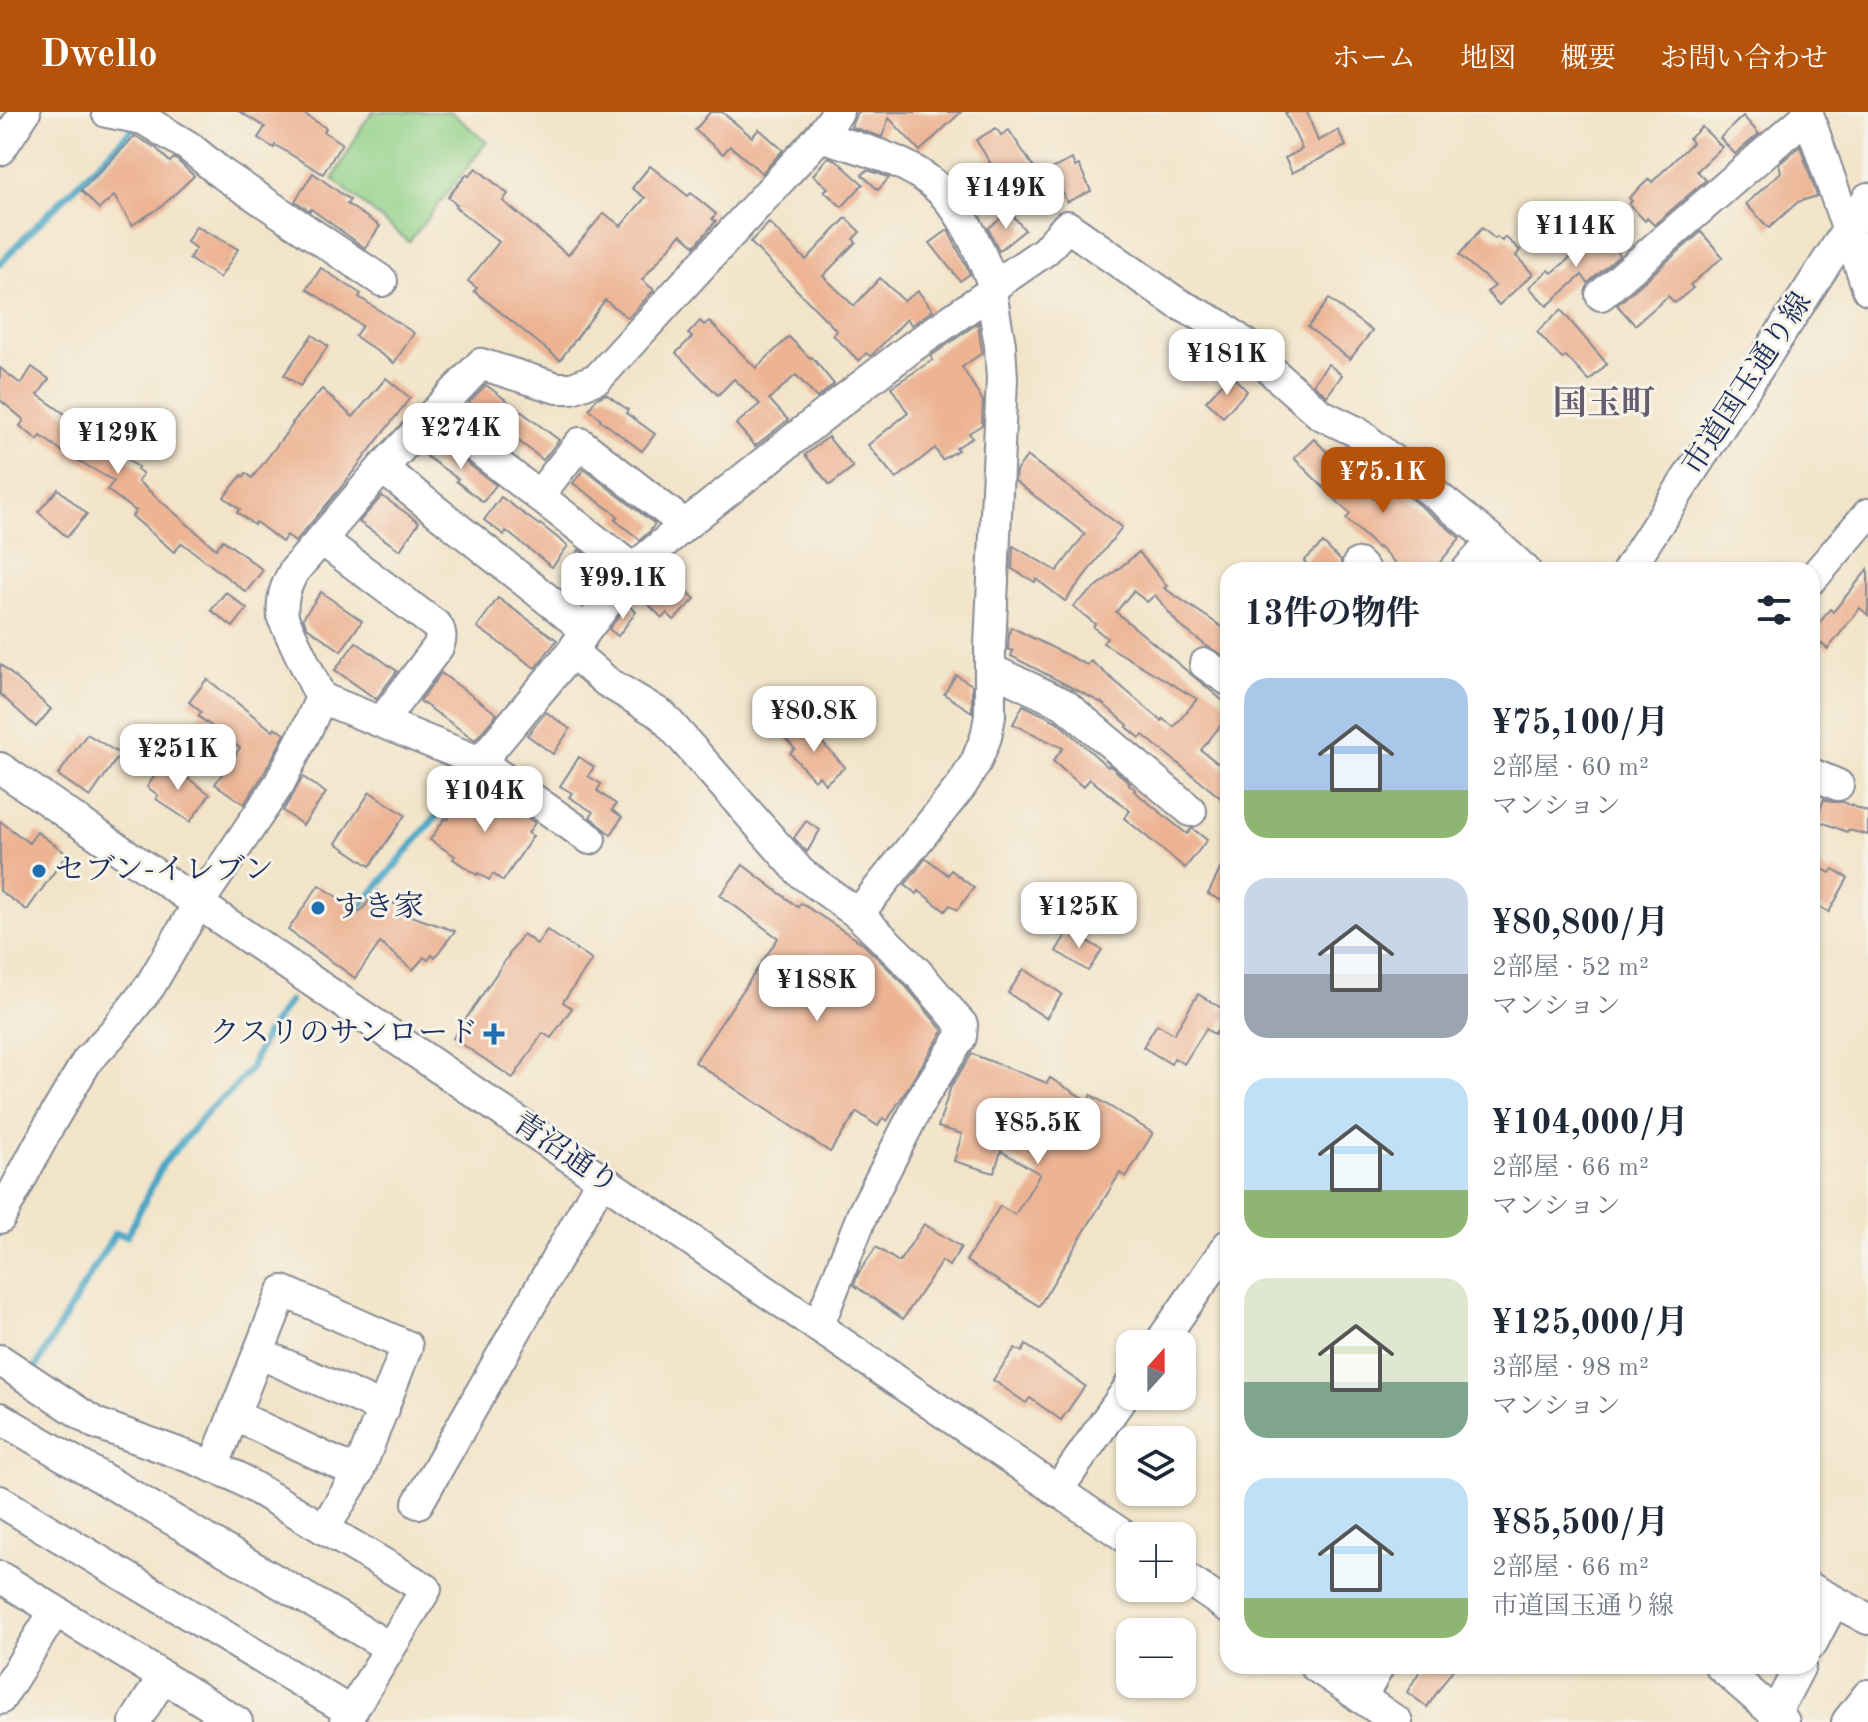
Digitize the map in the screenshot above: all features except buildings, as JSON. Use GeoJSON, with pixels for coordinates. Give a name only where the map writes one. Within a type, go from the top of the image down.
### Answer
{"type":"FeatureCollection","features":[{"type":"Feature","properties":{"kind":"street"},"geometry":{"type":"LineString","coordinates":[[0,150],[25,112]]}},
{"type":"Feature","properties":{"kind":"street"},"geometry":{"type":"LineString","coordinates":[[107,112],[143,119],[188,146],[221,173],[382,281]]}},
{"type":"Feature","properties":{"kind":"street"},"geometry":{"type":"LineString","coordinates":[[1601,295],[1808,114],[1868,289]]}},
{"type":"Feature","properties":{"kind":"street"},"geometry":{"type":"LineString","coordinates":[[590,839],[480,762],[321,698],[283,618],[281,603],[286,585],[294,571],[382,468],[481,364],[557,388],[572,388],[598,378],[829,124],[925,177],[949,199],[975,238],[993,289],[1002,379],[990,716],[986,737],[962,785],[858,914]]}},
{"type":"Feature","properties":{"kind":"street","name":"市道国玉通り線"},"geometry":{"type":"LineString","coordinates":[[1633,562],[1868,198]]}},
{"type":"Feature","properties":{"kind":"street"},"geometry":{"type":"LineString","coordinates":[[480,762],[579,641],[633,569],[912,347],[1045,251],[1067,226],[1177,303],[1218,324],[1248,346],[1320,414],[1357,432],[1516,562]]}},
{"type":"Feature","properties":{"kind":"street"},"geometry":{"type":"LineString","coordinates":[[433,414],[633,569]]}},
{"type":"Feature","properties":{"kind":"street"},"geometry":{"type":"LineString","coordinates":[[539,495],[580,443],[685,525]]}},
{"type":"Feature","properties":{"kind":"street"},"geometry":{"type":"LineString","coordinates":[[382,468],[579,641],[607,682],[662,715],[801,873],[858,914],[917,972],[962,1025],[961,1037],[922,1098],[863,1213],[818,1327]]}},
{"type":"Feature","properties":{"kind":"street"},"geometry":{"type":"LineString","coordinates":[[1820,570],[1868,514]]}},
{"type":"Feature","properties":{"kind":"street"},"geometry":{"type":"LineString","coordinates":[[322,540],[441,631],[438,647],[382,721]]}},
{"type":"Feature","properties":{"kind":"street"},"geometry":{"type":"LineString","coordinates":[[1474,562],[1493,541]]}},
{"type":"Feature","properties":{"kind":"street"},"geometry":{"type":"LineString","coordinates":[[990,669],[1064,704],[1191,811]]}},
{"type":"Feature","properties":{"kind":"street"},"geometry":{"type":"LineString","coordinates":[[0,1218],[87,1061],[150,986],[198,904],[279,784],[321,698]]}},
{"type":"Feature","properties":{"kind":"street","name":"青沼通り"},"geometry":{"type":"LineString","coordinates":[[0,768],[1116,1531]]}},
{"type":"Feature","properties":{"kind":"street"},"geometry":{"type":"LineString","coordinates":[[418,1503],[602,1179]]}},
{"type":"Feature","properties":{"kind":"street"},"geometry":{"type":"LineString","coordinates":[[1169,1330],[1220,1256]]}},
{"type":"Feature","properties":{"kind":"street"},"geometry":{"type":"LineString","coordinates":[[213,1467],[283,1291],[407,1346],[358,1473],[324,1529]]}},
{"type":"Feature","properties":{"kind":"street"},"geometry":{"type":"LineString","coordinates":[[259,1353],[384,1409]]}},
{"type":"Feature","properties":{"kind":"street"},"geometry":{"type":"LineString","coordinates":[[0,1360],[95,1423],[235,1476],[426,1589],[348,1717],[0,1501]]}},
{"type":"Feature","properties":{"kind":"street"},"geometry":{"type":"LineString","coordinates":[[1057,1491],[1116,1406]]}},
{"type":"Feature","properties":{"kind":"street"},"geometry":{"type":"LineString","coordinates":[[234,1415],[358,1473]]}},
{"type":"Feature","properties":{"kind":"street"},"geometry":{"type":"LineString","coordinates":[[0,1418],[389,1647]]}},
{"type":"Feature","properties":{"kind":"street"},"geometry":{"type":"LineString","coordinates":[[0,1577],[237,1722]]}},
{"type":"Feature","properties":{"kind":"street"},"geometry":{"type":"LineString","coordinates":[[1196,1585],[1220,1602]]}},
{"type":"Feature","properties":{"kind":"street"},"geometry":{"type":"LineString","coordinates":[[1823,1595],[1868,1619]]}},
{"type":"Feature","properties":{"kind":"street"},"geometry":{"type":"LineString","coordinates":[[0,1699],[55,1611]]}},
{"type":"Feature","properties":{"kind":"street"},"geometry":{"type":"LineString","coordinates":[[1326,1674],[1397,1722]]}},
{"type":"Feature","properties":{"kind":"street"},"geometry":{"type":"LineString","coordinates":[[1361,1698],[1374,1674]]}},
{"type":"Feature","properties":{"kind":"street"},"geometry":{"type":"LineString","coordinates":[[1729,1674],[1780,1718],[1797,1674]]}},
{"type":"Feature","properties":{"kind":"street"},"geometry":{"type":"LineString","coordinates":[[135,1722],[163,1677]]}},
{"type":"Feature","properties":{"kind":"green space"},"geometry":{"type":"Polygon","coordinates":[[[373,112],[451,112],[487,142],[409,242],[333,179],[373,112]]]}},
{"type":"Feature","properties":{"kind":"waterway"},"geometry":{"type":"LineString","coordinates":[[0,264],[134,128]]}},
{"type":"Feature","properties":{"kind":"waterway"},"geometry":{"type":"LineString","coordinates":[[353,916],[462,785],[470,767]]}},
{"type":"Feature","properties":{"kind":"waterway"},"geometry":{"type":"LineString","coordinates":[[31,1369],[34,1370],[115,1233],[127,1236],[163,1164],[210,1109],[250,1069],[265,1036],[289,1001]]}},
{"type":"Feature","properties":{"kind":"place","name":"セブン-イレブン"},"geometry":{"type":"Point","coordinates":[39,871]}},
{"type":"Feature","properties":{"kind":"place","name":"すき家"},"geometry":{"type":"Point","coordinates":[318,908]}},
{"type":"Feature","properties":{"kind":"place","name":"クスリのサンロード"},"geometry":{"type":"Point","coordinates":[494,1034]}},
{"type":"Feature","properties":{"kind":"district","name":"国玉町"},"geometry":{"type":"Point","coordinates":[1604,405]}}]}
